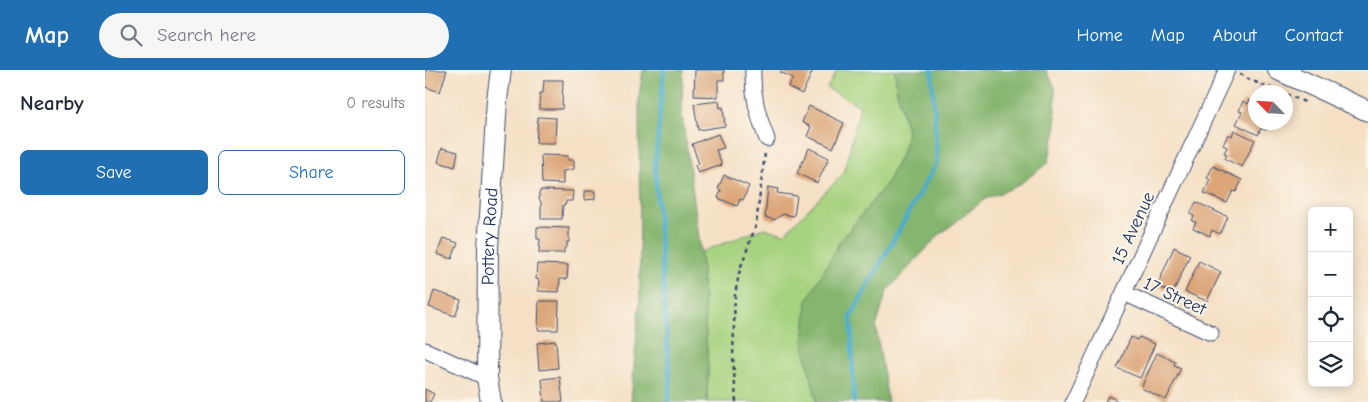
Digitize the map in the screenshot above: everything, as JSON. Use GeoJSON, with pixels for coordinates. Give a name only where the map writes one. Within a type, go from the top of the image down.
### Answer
{"type":"FeatureCollection","features":[{"type":"Feature","properties":{"kind":"street","name":"Pottery Road"},"geometry":{"type":"LineString","coordinates":[[491,402],[487,378],[488,248],[497,100],[501,70]]}},
{"type":"Feature","properties":{"kind":"street"},"geometry":{"type":"LineString","coordinates":[[753,70],[752,89],[757,114],[767,139]]}},
{"type":"Feature","properties":{"kind":"street","name":"15 Avenue"},"geometry":{"type":"LineString","coordinates":[[1073,402],[1227,70]]}},
{"type":"Feature","properties":{"kind":"street"},"geometry":{"type":"LineString","coordinates":[[1278,70],[1368,111]]}},
{"type":"Feature","properties":{"kind":"street","name":"17 Street"},"geometry":{"type":"LineString","coordinates":[[1124,293],[1211,333]]}},
{"type":"Feature","properties":{"kind":"street"},"geometry":{"type":"LineString","coordinates":[[425,350],[487,378]]}},
{"type":"Feature","properties":{"kind":"path"},"geometry":{"type":"LineString","coordinates":[[1235,70],[1250,80],[1263,85]]}},
{"type":"Feature","properties":{"kind":"path"},"geometry":{"type":"LineString","coordinates":[[735,402],[733,356],[735,294],[740,269],[756,225],[767,139]]}},
{"type":"Feature","properties":{"kind":"green space"},"geometry":{"type":"Polygon","coordinates":[[[643,70],[683,70],[682,114],[701,252],[708,370],[707,402],[631,402],[640,296],[639,96],[643,70]]]}},
{"type":"Feature","properties":{"kind":"green space"},"geometry":{"type":"Polygon","coordinates":[[[837,70],[895,70],[897,91],[907,131],[904,149],[887,183],[839,243],[803,344],[817,402],[707,402],[708,370],[701,252],[764,228],[784,234],[844,173],[860,106],[827,88],[837,70]]]}},
{"type":"Feature","properties":{"kind":"green space"},"geometry":{"type":"Polygon","coordinates":[[[895,70],[1046,70],[1055,87],[1056,130],[1048,163],[1017,186],[985,199],[939,235],[887,291],[876,327],[888,402],[817,402],[803,344],[807,301],[839,243],[887,183],[904,149],[907,131],[897,91],[895,70]]]}},
{"type":"Feature","properties":{"kind":"building"},"geometry":{"type":"Polygon","coordinates":[[[425,70],[447,70],[440,92],[425,87],[425,70]]]}},
{"type":"Feature","properties":{"kind":"building"},"geometry":{"type":"Polygon","coordinates":[[[695,70],[724,70],[724,80],[718,80],[718,97],[694,96],[695,70]]]}},
{"type":"Feature","properties":{"kind":"building"},"geometry":{"type":"Polygon","coordinates":[[[782,70],[813,70],[802,94],[788,87],[793,78],[780,72],[782,70]]]}},
{"type":"Feature","properties":{"kind":"building"},"geometry":{"type":"Polygon","coordinates":[[[544,80],[563,80],[562,109],[539,109],[540,93],[543,93],[544,80]]]}},
{"type":"Feature","properties":{"kind":"building"},"geometry":{"type":"Polygon","coordinates":[[[719,101],[720,108],[723,107],[725,126],[698,130],[694,104],[719,101]]]}},
{"type":"Feature","properties":{"kind":"building"},"geometry":{"type":"Polygon","coordinates":[[[1243,101],[1248,104],[1248,130],[1236,124],[1242,112],[1239,111],[1243,101]]]}},
{"type":"Feature","properties":{"kind":"building"},"geometry":{"type":"Polygon","coordinates":[[[809,106],[844,123],[833,148],[807,136],[811,127],[802,122],[809,106]]]}},
{"type":"Feature","properties":{"kind":"building"},"geometry":{"type":"Polygon","coordinates":[[[538,117],[556,118],[555,143],[536,143],[538,117]]]}},
{"type":"Feature","properties":{"kind":"building"},"geometry":{"type":"Polygon","coordinates":[[[1234,130],[1255,140],[1242,167],[1225,159],[1227,154],[1224,153],[1227,147],[1223,145],[1228,134],[1232,136],[1234,130]]]}},
{"type":"Feature","properties":{"kind":"building"},"geometry":{"type":"Polygon","coordinates":[[[1248,130],[1260,130],[1258,135],[1248,130]]]}},
{"type":"Feature","properties":{"kind":"building"},"geometry":{"type":"Polygon","coordinates":[[[718,134],[724,148],[716,150],[722,165],[698,173],[695,165],[699,164],[692,144],[718,134]]]}},
{"type":"Feature","properties":{"kind":"building"},"geometry":{"type":"Polygon","coordinates":[[[442,148],[458,152],[455,167],[438,162],[442,148]]]}},
{"type":"Feature","properties":{"kind":"building"},"geometry":{"type":"Polygon","coordinates":[[[809,148],[829,158],[817,183],[797,173],[809,148]]]}},
{"type":"Feature","properties":{"kind":"building"},"geometry":{"type":"Polygon","coordinates":[[[541,155],[568,156],[568,160],[574,160],[574,169],[563,171],[563,184],[542,183],[541,155]]]}},
{"type":"Feature","properties":{"kind":"building"},"geometry":{"type":"Polygon","coordinates":[[[1213,166],[1242,180],[1236,192],[1233,191],[1227,203],[1204,193],[1210,180],[1207,178],[1213,166]]]}},
{"type":"Feature","properties":{"kind":"building"},"geometry":{"type":"Polygon","coordinates":[[[724,175],[749,186],[743,200],[740,199],[737,206],[718,198],[721,190],[718,189],[724,175]]]}},
{"type":"Feature","properties":{"kind":"building"},"geometry":{"type":"Polygon","coordinates":[[[768,187],[778,189],[777,193],[797,196],[794,216],[783,214],[774,220],[765,217],[768,187]]]}},
{"type":"Feature","properties":{"kind":"building"},"geometry":{"type":"Polygon","coordinates":[[[541,190],[573,191],[572,201],[566,201],[566,204],[563,205],[562,219],[541,219],[539,193],[541,190]]]}},
{"type":"Feature","properties":{"kind":"building"},"geometry":{"type":"Polygon","coordinates":[[[584,191],[595,191],[595,199],[584,200],[584,191]]]}},
{"type":"Feature","properties":{"kind":"building"},"geometry":{"type":"Polygon","coordinates":[[[1196,202],[1228,217],[1220,234],[1212,230],[1210,236],[1193,228],[1196,222],[1192,221],[1194,216],[1190,214],[1196,202]]]}},
{"type":"Feature","properties":{"kind":"building"},"geometry":{"type":"Polygon","coordinates":[[[537,227],[569,228],[569,242],[567,242],[564,253],[539,253],[540,239],[537,239],[537,227]]]}},
{"type":"Feature","properties":{"kind":"building"},"geometry":{"type":"Polygon","coordinates":[[[443,238],[458,243],[452,259],[437,254],[443,238]]]}},
{"type":"Feature","properties":{"kind":"building"},"geometry":{"type":"Polygon","coordinates":[[[1174,247],[1190,255],[1173,293],[1157,286],[1174,247]]]}},
{"type":"Feature","properties":{"kind":"building"},"geometry":{"type":"Polygon","coordinates":[[[1199,261],[1221,272],[1207,301],[1185,292],[1199,261]]]}},
{"type":"Feature","properties":{"kind":"building"},"geometry":{"type":"Polygon","coordinates":[[[537,264],[568,265],[567,279],[560,279],[559,292],[538,291],[539,280],[536,279],[537,264]]]}},
{"type":"Feature","properties":{"kind":"building"},"geometry":{"type":"Polygon","coordinates":[[[434,291],[461,300],[455,316],[429,307],[434,291]]]}},
{"type":"Feature","properties":{"kind":"building"},"geometry":{"type":"Polygon","coordinates":[[[539,301],[559,301],[558,330],[538,330],[539,301]]]}},
{"type":"Feature","properties":{"kind":"building"},"geometry":{"type":"Polygon","coordinates":[[[1131,337],[1137,340],[1139,337],[1155,344],[1140,378],[1117,368],[1131,337]]]}},
{"type":"Feature","properties":{"kind":"building"},"geometry":{"type":"Polygon","coordinates":[[[556,341],[558,368],[539,370],[537,343],[556,341]]]}},
{"type":"Feature","properties":{"kind":"building"},"geometry":{"type":"Polygon","coordinates":[[[1157,353],[1175,362],[1174,365],[1181,368],[1166,400],[1141,388],[1157,353]]]}},
{"type":"Feature","properties":{"kind":"building"},"geometry":{"type":"Polygon","coordinates":[[[560,377],[563,402],[544,402],[542,379],[560,377]]]}},
{"type":"Feature","properties":{"kind":"building"},"geometry":{"type":"Polygon","coordinates":[[[425,389],[434,394],[430,402],[425,402],[425,389]]]}},
{"type":"Feature","properties":{"kind":"building"},"geometry":{"type":"Polygon","coordinates":[[[1108,396],[1120,402],[1105,402],[1108,396]]]}},
{"type":"Feature","properties":{"kind":"waterway"},"geometry":{"type":"LineString","coordinates":[[664,70],[655,167],[670,385],[668,402]]}},
{"type":"Feature","properties":{"kind":"waterway"},"geometry":{"type":"LineString","coordinates":[[854,402],[851,316],[937,162],[932,70]]}}]}
